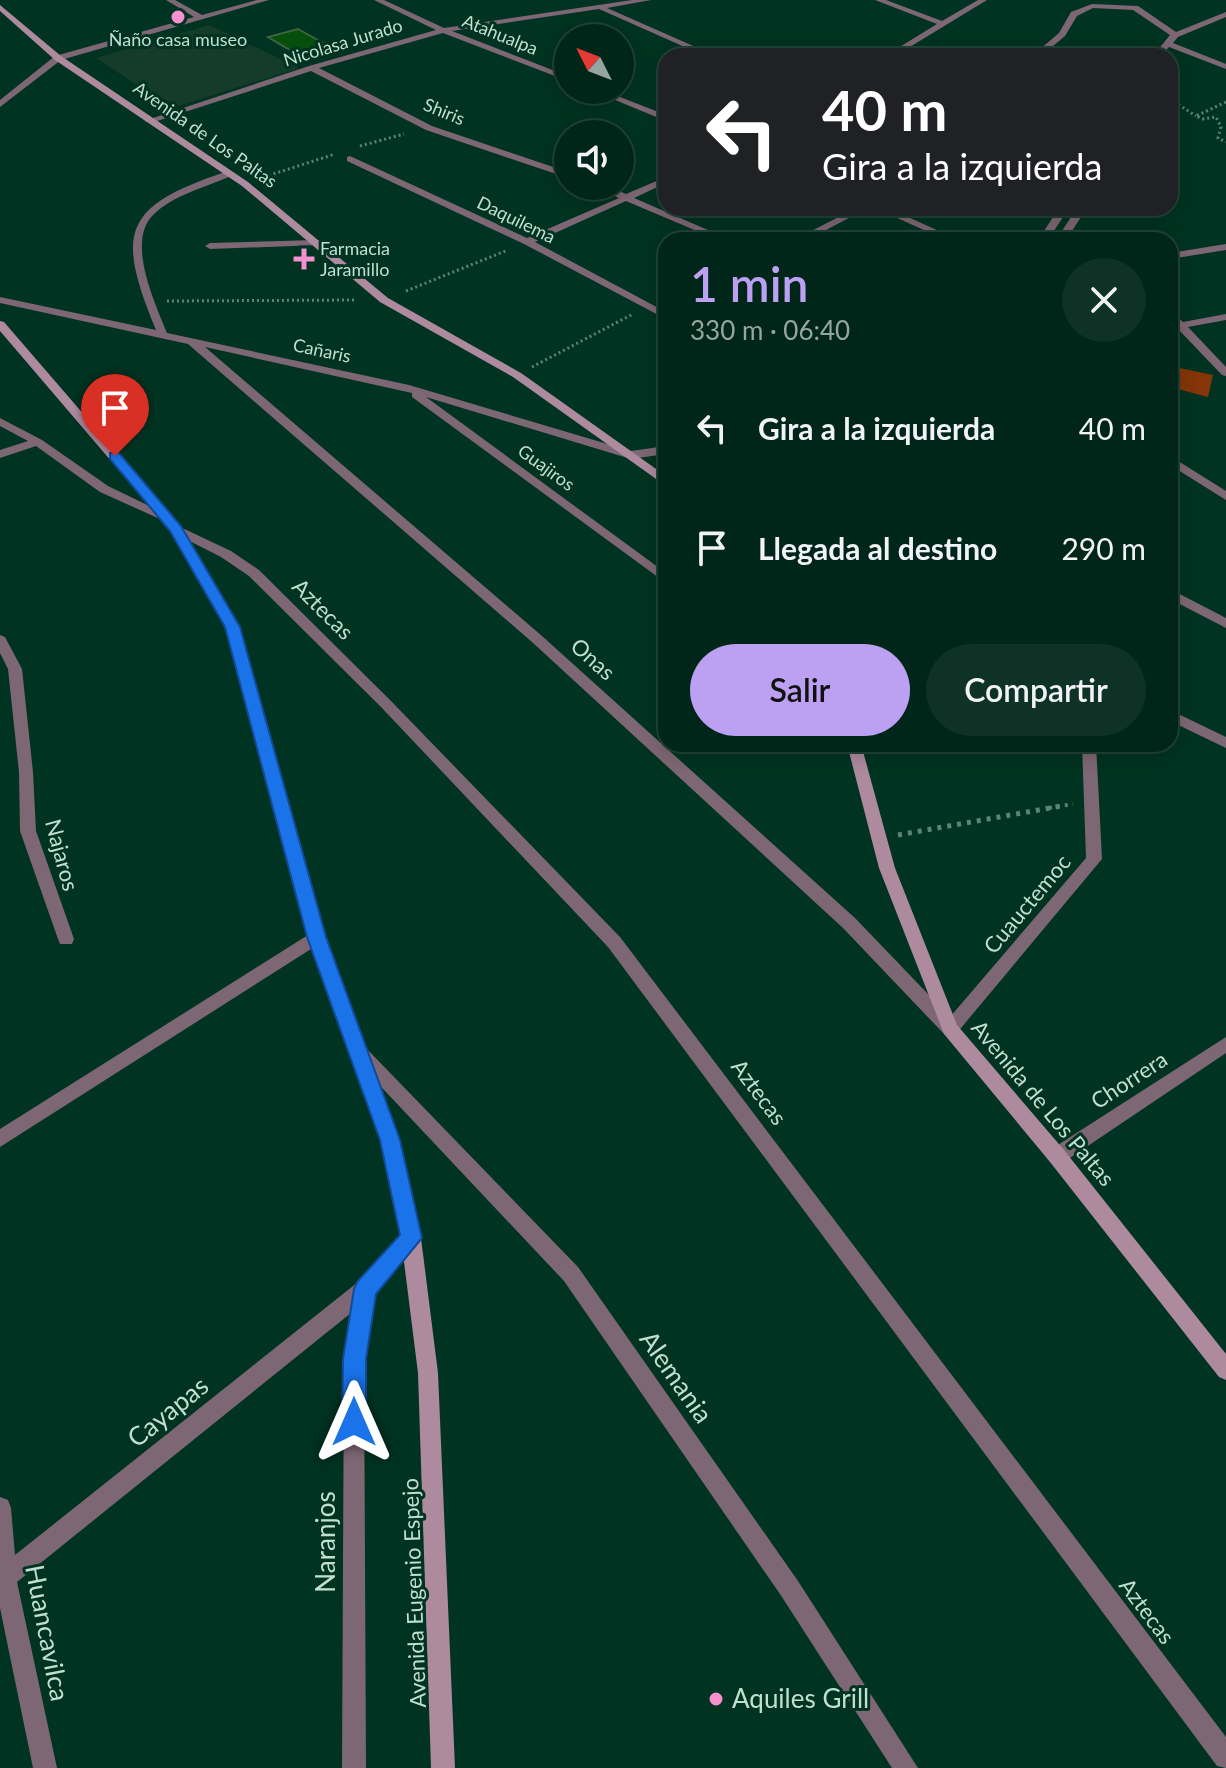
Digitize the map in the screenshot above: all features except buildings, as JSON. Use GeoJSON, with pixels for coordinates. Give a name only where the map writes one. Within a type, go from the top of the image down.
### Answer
{"type":"FeatureCollection","features":[{"type":"Feature","properties":{"kind":"main road","name":"Avenida de Los Paltas"},"geometry":{"type":"LineString","coordinates":[[0,7],[58,58],[228,174],[384,300],[517,375],[658,476]]}},
{"type":"Feature","properties":{"kind":"main road","name":"Avenida Eugenio Espejo"},"geometry":{"type":"LineString","coordinates":[[0,324],[170,523],[232,627],[316,937],[390,1140],[411,1238],[428,1373],[443,1768]]}},
{"type":"Feature","properties":{"kind":"main road","name":"Avenida de Los Paltas"},"geometry":{"type":"LineString","coordinates":[[856,752],[877,839],[950,1029],[1057,1156],[1226,1370]]}},
{"type":"Feature","properties":{"kind":"street"},"geometry":{"type":"LineString","coordinates":[[170,0],[201,18]]}},
{"type":"Feature","properties":{"kind":"street"},"geometry":{"type":"LineString","coordinates":[[0,104],[58,58],[265,0]]}},
{"type":"Feature","properties":{"kind":"street","name":"Atahualpa"},"geometry":{"type":"LineString","coordinates":[[378,0],[443,30],[554,74]]}},
{"type":"Feature","properties":{"kind":"street"},"geometry":{"type":"LineString","coordinates":[[582,0],[694,48]]}},
{"type":"Feature","properties":{"kind":"street","name":"Nicolasa Jurado"},"geometry":{"type":"LineString","coordinates":[[148,121],[443,30],[647,0]]}},
{"type":"Feature","properties":{"kind":"street"},"geometry":{"type":"LineString","coordinates":[[879,0],[941,23]]}},
{"type":"Feature","properties":{"kind":"street"},"geometry":{"type":"LineString","coordinates":[[902,48],[983,0]]}},
{"type":"Feature","properties":{"kind":"street"},"geometry":{"type":"LineString","coordinates":[[1045,48],[1062,34],[1074,14],[1106,4],[1135,8],[1175,35]]}},
{"type":"Feature","properties":{"kind":"street"},"geometry":{"type":"LineString","coordinates":[[1165,48],[1175,35],[1226,14]]}},
{"type":"Feature","properties":{"kind":"street"},"geometry":{"type":"LineString","coordinates":[[1213,18],[1226,22]]}},
{"type":"Feature","properties":{"kind":"street"},"geometry":{"type":"LineString","coordinates":[[1169,44],[1226,67]]}},
{"type":"Feature","properties":{"kind":"street","name":"Shiris"},"geometry":{"type":"LineString","coordinates":[[312,68],[429,128],[554,170]]}},
{"type":"Feature","properties":{"kind":"street"},"geometry":{"type":"LineString","coordinates":[[630,104],[658,115]]}},
{"type":"Feature","properties":{"kind":"street","name":"Daquilema"},"geometry":{"type":"LineString","coordinates":[[350,159],[527,242],[658,310]]}},
{"type":"Feature","properties":{"kind":"street"},"geometry":{"type":"LineString","coordinates":[[163,335],[135,248],[139,226],[149,213],[174,198],[228,174]]}},
{"type":"Feature","properties":{"kind":"street"},"geometry":{"type":"LineString","coordinates":[[634,193],[658,183]]}},
{"type":"Feature","properties":{"kind":"street"},"geometry":{"type":"LineString","coordinates":[[634,199],[658,209]]}},
{"type":"Feature","properties":{"kind":"street"},"geometry":{"type":"LineString","coordinates":[[527,242],[619,200]]}},
{"type":"Feature","properties":{"kind":"street"},"geometry":{"type":"LineString","coordinates":[[673,216],[708,232]]}},
{"type":"Feature","properties":{"kind":"street"},"geometry":{"type":"LineString","coordinates":[[815,232],[847,216]]}},
{"type":"Feature","properties":{"kind":"street"},"geometry":{"type":"LineString","coordinates":[[898,216],[936,232]]}},
{"type":"Feature","properties":{"kind":"street"},"geometry":{"type":"LineString","coordinates":[[210,246],[317,243]]}},
{"type":"Feature","properties":{"kind":"street"},"geometry":{"type":"LineString","coordinates":[[1178,255],[1226,247]]}},
{"type":"Feature","properties":{"kind":"street","name":"Cañaris"},"geometry":{"type":"LineString","coordinates":[[0,300],[405,387],[631,455]]}},
{"type":"Feature","properties":{"kind":"street"},"geometry":{"type":"LineString","coordinates":[[1178,326],[1226,317]]}},
{"type":"Feature","properties":{"kind":"street"},"geometry":{"type":"LineString","coordinates":[[1178,328],[1226,373]]}},
{"type":"Feature","properties":{"kind":"street","name":"Onas"},"geometry":{"type":"LineString","coordinates":[[190,340],[537,639],[658,749]]}},
{"type":"Feature","properties":{"kind":"street","name":"Guajiros"},"geometry":{"type":"LineString","coordinates":[[405,387],[658,573]]}},
{"type":"Feature","properties":{"kind":"street","name":"Aztecas"},"geometry":{"type":"LineString","coordinates":[[0,421],[38,442],[104,489],[226,554],[254,573],[386,704],[614,942],[1226,1757]]}},
{"type":"Feature","properties":{"kind":"street"},"geometry":{"type":"LineString","coordinates":[[0,454],[38,442]]}},
{"type":"Feature","properties":{"kind":"street"},"geometry":{"type":"LineString","coordinates":[[631,455],[658,451]]}},
{"type":"Feature","properties":{"kind":"street"},"geometry":{"type":"LineString","coordinates":[[1178,465],[1226,496]]}},
{"type":"Feature","properties":{"kind":"street"},"geometry":{"type":"LineString","coordinates":[[1178,597],[1226,624]]}},
{"type":"Feature","properties":{"kind":"street","name":"Najaros"},"geometry":{"type":"LineString","coordinates":[[0,640],[15,669],[17,681],[28,831],[66,939]]}},
{"type":"Feature","properties":{"kind":"street"},"geometry":{"type":"LineString","coordinates":[[1178,719],[1226,743]]}},
{"type":"Feature","properties":{"kind":"street","name":"Onas"},"geometry":{"type":"LineString","coordinates":[[661,752],[849,923],[950,1029]]}},
{"type":"Feature","properties":{"kind":"street","name":"Cuauctemoc"},"geometry":{"type":"LineString","coordinates":[[950,1029],[1094,859],[1089,752]]}},
{"type":"Feature","properties":{"kind":"street"},"geometry":{"type":"LineString","coordinates":[[0,1139],[316,937]]}},
{"type":"Feature","properties":{"kind":"street","name":"Chorrera"},"geometry":{"type":"LineString","coordinates":[[1057,1156],[1226,1044]]}},
{"type":"Feature","properties":{"kind":"street","name":"Alemania"},"geometry":{"type":"LineString","coordinates":[[359,1052],[571,1274],[790,1589],[906,1768]]}},
{"type":"Feature","properties":{"kind":"street"},"geometry":{"type":"LineString","coordinates":[[365,1289],[411,1238]]}},
{"type":"Feature","properties":{"kind":"street","name":"Cayapas"},"geometry":{"type":"LineString","coordinates":[[5,1577],[365,1289]]}},
{"type":"Feature","properties":{"kind":"street","name":"Naranjos"},"geometry":{"type":"LineString","coordinates":[[354,1768],[354,1359],[365,1289]]}},
{"type":"Feature","properties":{"kind":"street","name":"Huancavilca"},"geometry":{"type":"LineString","coordinates":[[0,1508],[5,1577],[45,1768]]}},
{"type":"Feature","properties":{"kind":"path"},"geometry":{"type":"LineString","coordinates":[[1196,116],[1226,102]]}},
{"type":"Feature","properties":{"kind":"path"},"geometry":{"type":"LineString","coordinates":[[1178,104],[1203,119],[1216,117],[1221,127],[1218,138],[1226,142]]}},
{"type":"Feature","properties":{"kind":"path"},"geometry":{"type":"LineString","coordinates":[[150,302],[384,300],[527,242]]}},
{"type":"Feature","properties":{"kind":"path"},"geometry":{"type":"LineString","coordinates":[[517,375],[648,307]]}},
{"type":"Feature","properties":{"kind":"path"},"geometry":{"type":"LineString","coordinates":[[877,839],[1090,801]]}},
{"type":"Feature","properties":{"kind":"shaded area"},"geometry":{"type":"Polygon","coordinates":[[[209,25],[299,68],[172,108],[96,58],[209,25]]]}},
{"type":"Feature","properties":{"kind":"shaded area"},"geometry":{"type":"Polygon","coordinates":[[[1178,368],[1213,375],[1208,397],[1178,389],[1178,368]]]}},
{"type":"Feature","properties":{"kind":"place","name":"Ñaño casa museo"},"geometry":{"type":"Point","coordinates":[178,17]}},
{"type":"Feature","properties":{"kind":"place","name":"Farmacia Jaramillo"},"geometry":{"type":"Point","coordinates":[304,259]}},
{"type":"Feature","properties":{"kind":"place","name":"Aquiles Grill"},"geometry":{"type":"Point","coordinates":[716,1699]}},
{"type":"Feature","properties":{"kind":"route"},"geometry":{"type":"LineString","coordinates":[[115,456],[176,529],[232,627],[316,937],[390,1140],[411,1238],[365,1289],[354,1359],[354,1422]]}}]}
